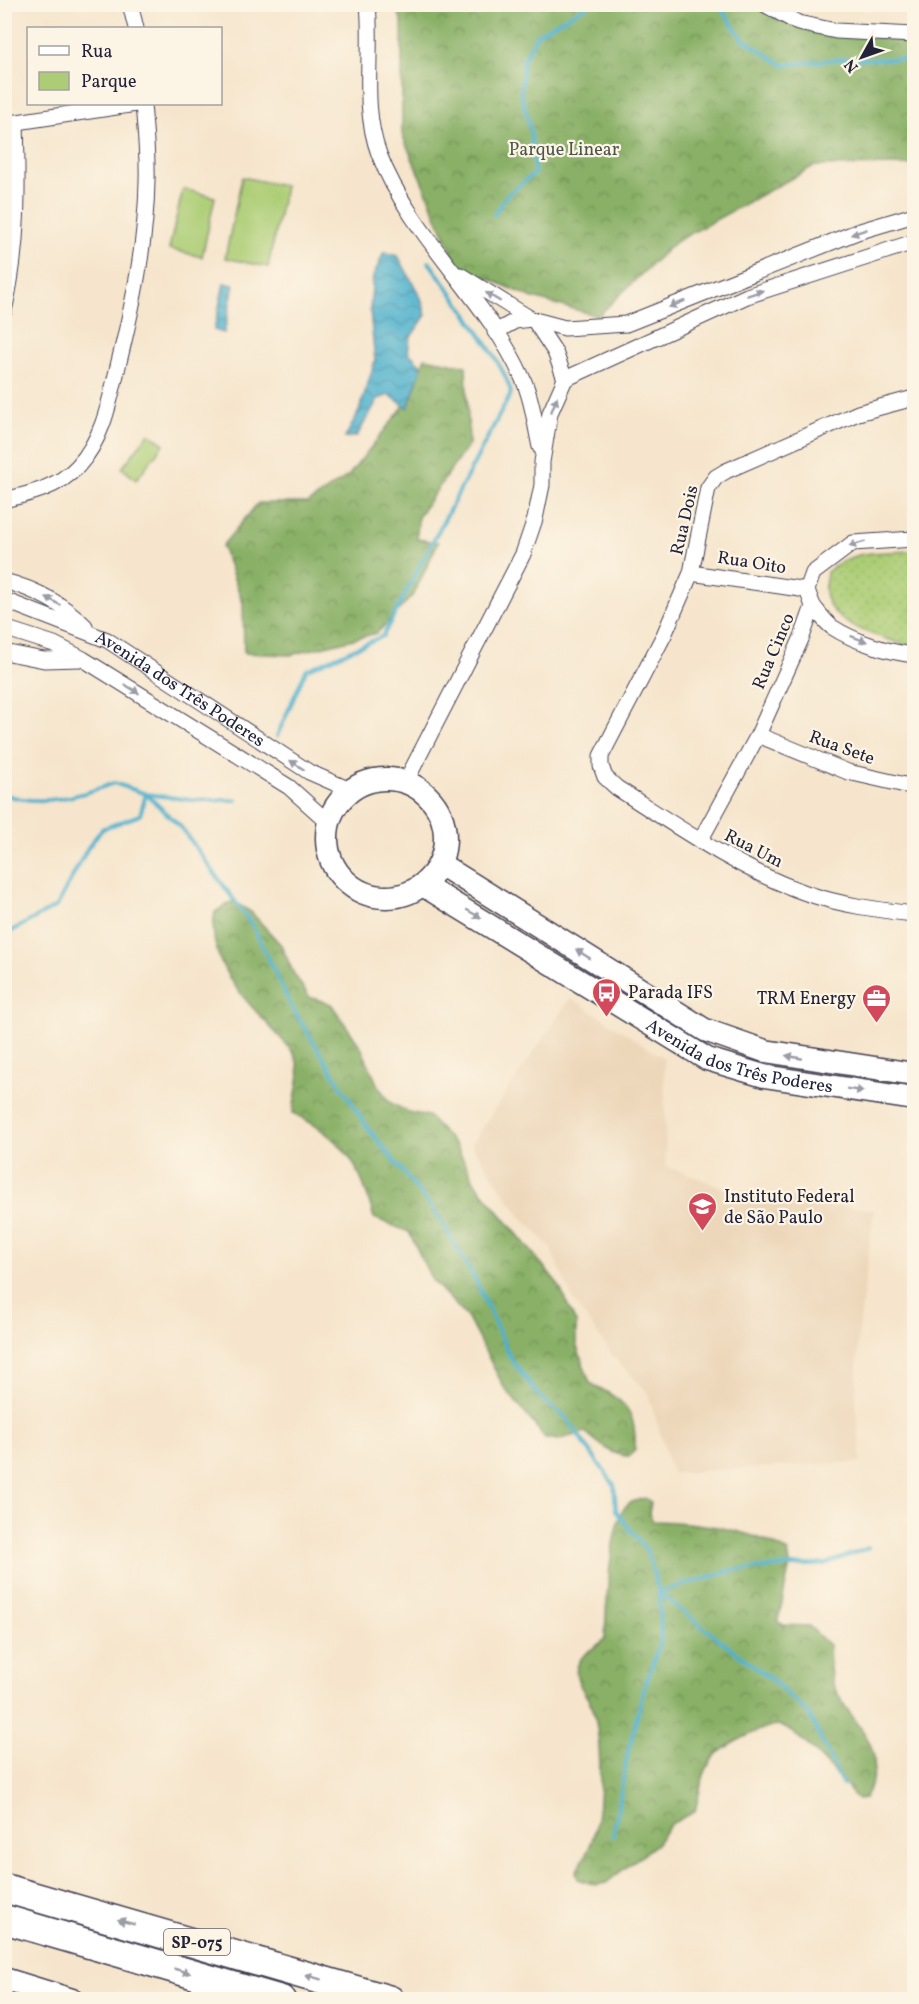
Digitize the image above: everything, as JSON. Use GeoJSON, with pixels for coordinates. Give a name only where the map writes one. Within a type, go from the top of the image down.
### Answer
{"type":"FeatureCollection","features":[{"type":"Feature","properties":{"kind":"highway","name":"SP-075"},"geometry":{"type":"LineString","coordinates":[[4,1888],[390,2000]]}},
{"type":"Feature","properties":{"kind":"highway","name":"SP-075"},"geometry":{"type":"LineString","coordinates":[[4,1919],[280,2000]]}},
{"type":"Feature","properties":{"kind":"street"},"geometry":{"type":"LineString","coordinates":[[130,4],[136,27]]}},
{"type":"Feature","properties":{"kind":"street"},"geometry":{"type":"LineString","coordinates":[[368,4],[369,106],[379,153],[402,200],[453,270],[524,379],[542,462]]}},
{"type":"Feature","properties":{"kind":"street"},"geometry":{"type":"LineString","coordinates":[[764,4],[798,23],[836,31],[915,35]]}},
{"type":"Feature","properties":{"kind":"street"},"geometry":{"type":"LineString","coordinates":[[4,311],[13,262],[19,197],[10,124],[130,105]]}},
{"type":"Feature","properties":{"kind":"street"},"geometry":{"type":"LineString","coordinates":[[4,500],[43,489],[63,479],[77,468],[99,434],[109,405],[136,294],[144,238],[147,180],[143,105]]}},
{"type":"Feature","properties":{"kind":"street"},"geometry":{"type":"LineString","coordinates":[[495,332],[515,321],[533,320],[565,328],[626,324],[857,232],[915,215]]}},
{"type":"Feature","properties":{"kind":"street"},"geometry":{"type":"LineString","coordinates":[[406,781],[523,554],[535,519],[542,485],[542,462],[550,413],[566,379],[747,296],[915,243]]}},
{"type":"Feature","properties":{"kind":"street"},"geometry":{"type":"LineString","coordinates":[[453,270],[533,320],[555,352],[566,379]]}},
{"type":"Feature","properties":{"kind":"street","name":"Rua Dois"},"geometry":{"type":"LineString","coordinates":[[601,766],[609,738],[664,635],[692,573],[705,499],[708,488],[716,477],[858,413],[915,398]]}},
{"type":"Feature","properties":{"kind":"street"},"geometry":{"type":"LineString","coordinates":[[807,590],[813,573],[853,543],[915,539]]}},
{"type":"Feature","properties":{"kind":"street","name":"Rua Oito"},"geometry":{"type":"LineString","coordinates":[[692,573],[807,590]]}},
{"type":"Feature","properties":{"kind":"street"},"geometry":{"type":"LineString","coordinates":[[4,581],[21,585],[54,600],[94,634]]}},
{"type":"Feature","properties":{"kind":"street","name":"Rua Cinco"},"geometry":{"type":"LineString","coordinates":[[700,841],[758,735],[802,637],[813,606],[807,590]]}},
{"type":"Feature","properties":{"kind":"street","name":"Avenida dos Três Poderes"},"geometry":{"type":"LineString","coordinates":[[6,604],[74,625],[107,640],[309,772],[350,790]]}},
{"type":"Feature","properties":{"kind":"street"},"geometry":{"type":"LineString","coordinates":[[813,606],[831,626],[880,647],[915,655]]}},
{"type":"Feature","properties":{"kind":"street"},"geometry":{"type":"LineString","coordinates":[[64,649],[74,625]]}},
{"type":"Feature","properties":{"kind":"street"},"geometry":{"type":"LineString","coordinates":[[802,637],[831,626]]}},
{"type":"Feature","properties":{"kind":"street","name":"Avenida dos Três Poderes"},"geometry":{"type":"LineString","coordinates":[[4,628],[64,649],[82,658],[289,787],[328,822]]}},
{"type":"Feature","properties":{"kind":"street"},"geometry":{"type":"LineString","coordinates":[[4,652],[44,660],[82,658]]}},
{"type":"Feature","properties":{"kind":"street","name":"Rua Sete"},"geometry":{"type":"LineString","coordinates":[[758,735],[848,772],[915,787]]}},
{"type":"Feature","properties":{"kind":"street","name":"Rua Um"},"geometry":{"type":"LineString","coordinates":[[601,766],[605,777],[617,788],[700,841],[761,874],[808,894],[832,901],[915,914]]}},
{"type":"Feature","properties":{"kind":"street"},"geometry":{"type":"LineString","coordinates":[[387,778],[406,781],[424,791],[437,806],[444,824],[446,844],[440,864],[423,885],[407,894],[388,897],[370,895],[353,887],[339,874],[330,858],[326,840],[328,822],[337,804],[350,790],[368,781],[387,778]]}},
{"type":"Feature","properties":{"kind":"street","name":"Avenida dos Três Poderes"},"geometry":{"type":"LineString","coordinates":[[440,864],[705,1030],[735,1042],[777,1053],[915,1074]]}},
{"type":"Feature","properties":{"kind":"street","name":"Avenida dos Três Poderes"},"geometry":{"type":"LineString","coordinates":[[423,885],[707,1059],[764,1076],[915,1099]]}},
{"type":"Feature","properties":{"kind":"street"},"geometry":{"type":"LineString","coordinates":[[4,1979],[59,1998]]}},
{"type":"Feature","properties":{"kind":"shaded area","name":"Instituto Federal de São Paulo"},"geometry":{"type":"Polygon","coordinates":[[[569,1000],[574,1000],[664,1058],[666,1166],[733,1191],[874,1210],[858,1339],[856,1403],[861,1462],[672,1473],[648,1393],[613,1356],[574,1301],[549,1245],[521,1217],[471,1144],[569,1000]]]}},
{"type":"Feature","properties":{"kind":"green space","name":"Parque Linear"},"geometry":{"type":"Polygon","coordinates":[[[395,5],[756,5],[794,26],[914,39],[914,165],[814,166],[675,242],[598,316],[533,298],[457,265],[402,134],[402,22],[395,5]]]}},
{"type":"Feature","properties":{"kind":"green space"},"geometry":{"type":"Polygon","coordinates":[[[242,177],[285,186],[268,267],[225,258],[242,177]]]}},
{"type":"Feature","properties":{"kind":"green space"},"geometry":{"type":"Polygon","coordinates":[[[183,189],[215,197],[202,257],[169,249],[183,189]]]}},
{"type":"Feature","properties":{"kind":"green space"},"geometry":{"type":"Polygon","coordinates":[[[425,358],[466,366],[469,444],[418,517],[417,539],[438,542],[414,594],[377,633],[290,655],[244,653],[243,603],[222,546],[258,503],[308,503],[349,475],[406,403],[425,358]]]}},
{"type":"Feature","properties":{"kind":"green space"},"geometry":{"type":"Polygon","coordinates":[[[149,433],[164,444],[136,480],[122,468],[149,433]]]}},
{"type":"Feature","properties":{"kind":"green space"},"geometry":{"type":"Polygon","coordinates":[[[914,551],[914,645],[906,645],[856,628],[835,613],[828,603],[825,589],[827,572],[837,564],[868,553],[914,551]]]}},
{"type":"Feature","properties":{"kind":"green space"},"geometry":{"type":"Polygon","coordinates":[[[233,901],[251,912],[281,945],[294,974],[309,997],[331,1004],[361,1047],[378,1086],[391,1103],[408,1112],[428,1116],[456,1146],[476,1184],[558,1284],[576,1323],[576,1344],[590,1383],[620,1401],[631,1416],[634,1425],[635,1450],[630,1456],[611,1451],[585,1432],[558,1440],[545,1438],[504,1387],[467,1317],[432,1280],[409,1232],[374,1218],[362,1182],[348,1155],[326,1133],[293,1113],[299,1072],[294,1055],[238,991],[221,962],[215,946],[213,930],[215,912],[233,901]]]}},
{"type":"Feature","properties":{"kind":"green space"},"geometry":{"type":"Polygon","coordinates":[[[645,1498],[651,1502],[649,1514],[653,1521],[687,1523],[741,1532],[774,1544],[788,1552],[790,1564],[778,1622],[784,1625],[809,1626],[829,1645],[832,1682],[872,1749],[874,1763],[872,1780],[864,1799],[858,1800],[801,1739],[781,1726],[768,1727],[748,1735],[716,1755],[711,1760],[702,1781],[695,1811],[671,1824],[656,1844],[606,1883],[595,1885],[578,1879],[576,1872],[589,1849],[594,1834],[600,1772],[593,1709],[576,1673],[582,1657],[605,1638],[612,1547],[621,1514],[627,1505],[645,1498]]]}},
{"type":"Feature","properties":{"kind":"water"},"geometry":{"type":"Polygon","coordinates":[[[384,252],[398,256],[421,298],[426,315],[410,338],[408,352],[422,366],[408,408],[389,395],[378,399],[357,436],[345,438],[359,411],[375,361],[370,310],[373,277],[384,252]]]}},
{"type":"Feature","properties":{"kind":"water"},"geometry":{"type":"Polygon","coordinates":[[[224,283],[234,285],[224,333],[214,330],[224,283]]]}},
{"type":"Feature","properties":{"kind":"waterway"},"geometry":{"type":"LineString","coordinates":[[494,215],[506,196],[535,173],[530,127],[521,93],[523,61],[537,34],[590,4]]}},
{"type":"Feature","properties":{"kind":"waterway"},"geometry":{"type":"LineString","coordinates":[[718,4],[743,39],[783,65],[840,59],[914,59]]}},
{"type":"Feature","properties":{"kind":"waterway"},"geometry":{"type":"LineString","coordinates":[[277,736],[306,670],[383,636],[511,393],[507,380],[488,346],[429,262]]}},
{"type":"Feature","properties":{"kind":"waterway"},"geometry":{"type":"LineString","coordinates":[[4,794],[32,800],[60,799],[114,783],[146,794],[140,815],[102,829],[87,849],[57,906],[4,935]]}},
{"type":"Feature","properties":{"kind":"waterway"},"geometry":{"type":"LineString","coordinates":[[236,800],[192,800],[146,794],[180,826],[253,926],[291,1006],[367,1127],[437,1214],[475,1279],[511,1359],[541,1398],[567,1419],[614,1485],[616,1511],[647,1551],[659,1592],[661,1639],[643,1692],[628,1752],[613,1836]]}},
{"type":"Feature","properties":{"kind":"waterway"},"geometry":{"type":"LineString","coordinates":[[659,1592],[733,1570],[825,1564],[868,1548]]}},
{"type":"Feature","properties":{"kind":"waterway"},"geometry":{"type":"LineString","coordinates":[[659,1593],[772,1680],[809,1714],[843,1785]]}},
{"type":"Feature","properties":{"kind":"place","name":"Parada IFS"},"geometry":{"type":"Point","coordinates":[607,1018]}},
{"type":"Feature","properties":{"kind":"place","name":"TRM Energy"},"geometry":{"type":"Point","coordinates":[877,1024]}},
{"type":"Feature","properties":{"kind":"place","name":"Instituto Federal de São Paulo"},"geometry":{"type":"Point","coordinates":[703,1232]}}]}
